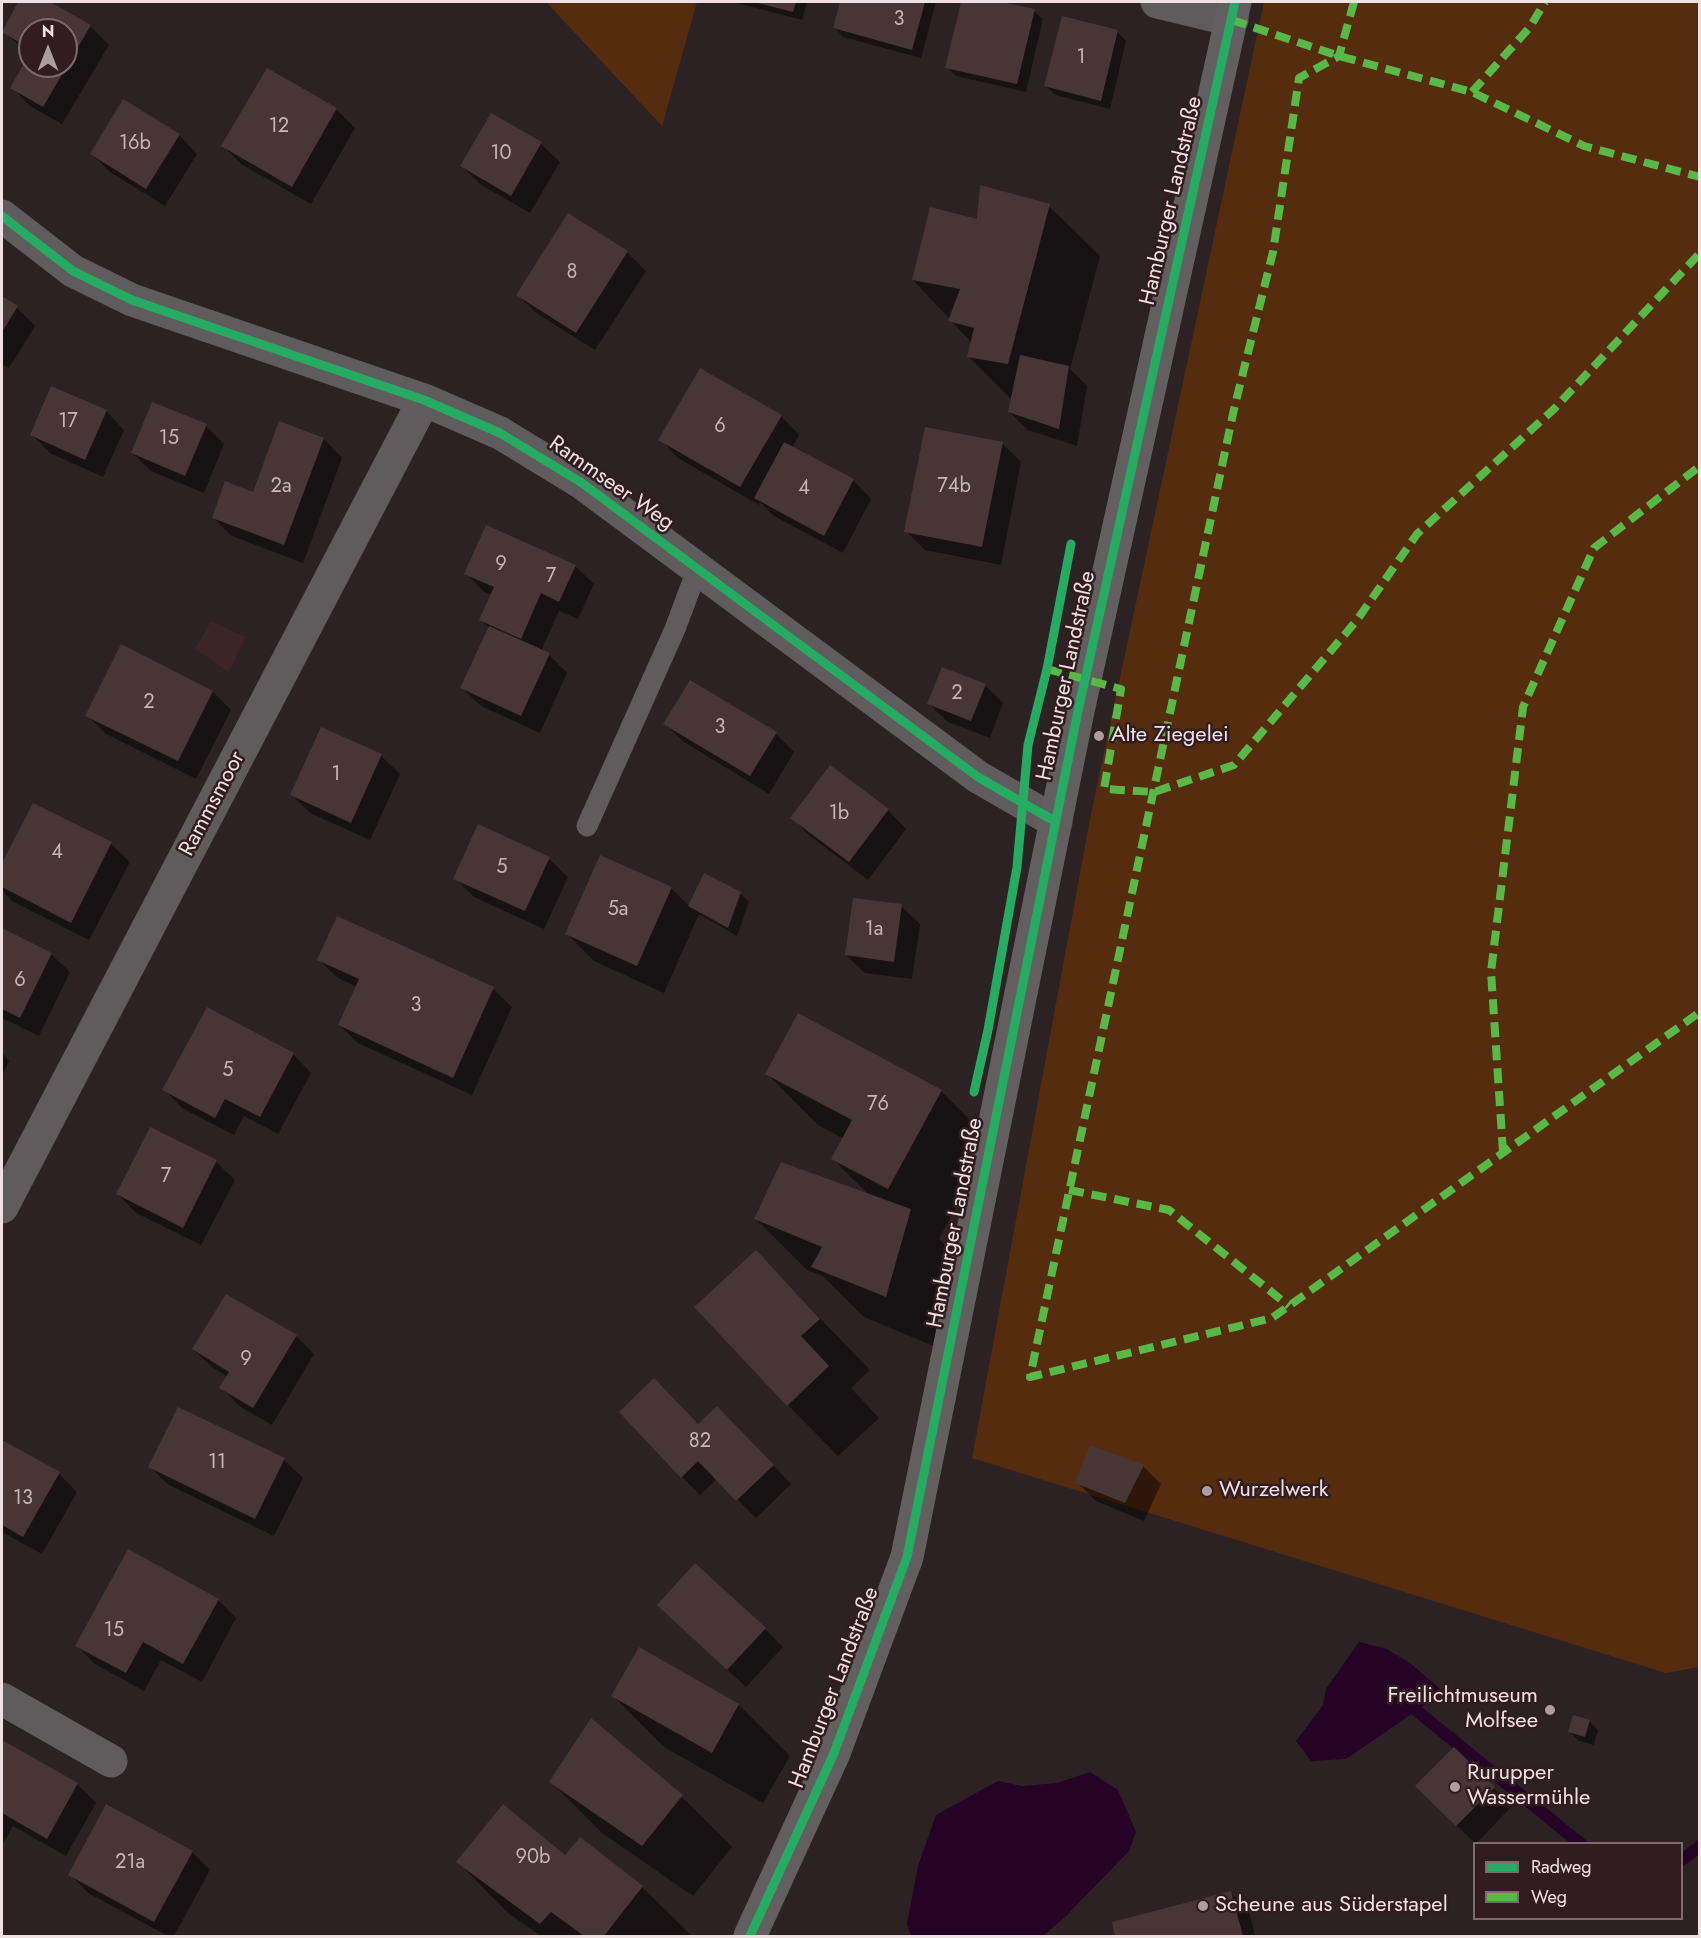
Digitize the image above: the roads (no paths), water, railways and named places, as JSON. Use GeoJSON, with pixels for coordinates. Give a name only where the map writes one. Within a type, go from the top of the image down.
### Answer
{"type":"FeatureCollection","features":[{"type":"Feature","properties":{"kind":"main road","name":"Hamburger Landstraße"},"geometry":{"type":"LineString","coordinates":[[750,1936],[834,1753],[907,1557],[1078,711],[1234,11]]}},
{"type":"Feature","properties":{"kind":"street"},"geometry":{"type":"LineString","coordinates":[[1157,2],[1234,11]]}},
{"type":"Feature","properties":{"kind":"street","name":"Rammseer Weg"},"geometry":{"type":"LineString","coordinates":[[2,216],[73,271],[132,300],[424,400],[500,433],[582,483],[978,777],[1056,822]]}},
{"type":"Feature","properties":{"kind":"street","name":"Rammsmoor"},"geometry":{"type":"LineString","coordinates":[[2,1208],[424,400]]}},
{"type":"Feature","properties":{"kind":"street"},"geometry":{"type":"LineString","coordinates":[[2,1699],[111,1761]]}},
{"type":"Feature","properties":{"kind":"lane"},"geometry":{"type":"LineString","coordinates":[[587,826],[675,629],[697,570]]}},
{"type":"Feature","properties":{"kind":"waterway"},"geometry":{"type":"LineString","coordinates":[[1417,1711],[1579,1842]]}},
{"type":"Feature","properties":{"kind":"waterway"},"geometry":{"type":"LineString","coordinates":[[1683,1859],[1700,1846]]}},
{"type":"Feature","properties":{"kind":"place","name":"Alte Ziegelei"},"geometry":{"type":"Point","coordinates":[1099,736]}},
{"type":"Feature","properties":{"kind":"place","name":"Wurzelwerk"},"geometry":{"type":"Point","coordinates":[1207,1491]}},
{"type":"Feature","properties":{"kind":"place","name":"Freilichtmuseum Molfsee"},"geometry":{"type":"Point","coordinates":[1550,1710]}},
{"type":"Feature","properties":{"kind":"place","name":"Rurupper Wassermühle"},"geometry":{"type":"Point","coordinates":[1455,1787]}},
{"type":"Feature","properties":{"kind":"place","name":"Scheune aus Süderstapel"},"geometry":{"type":"Point","coordinates":[1203,1906]}}]}
